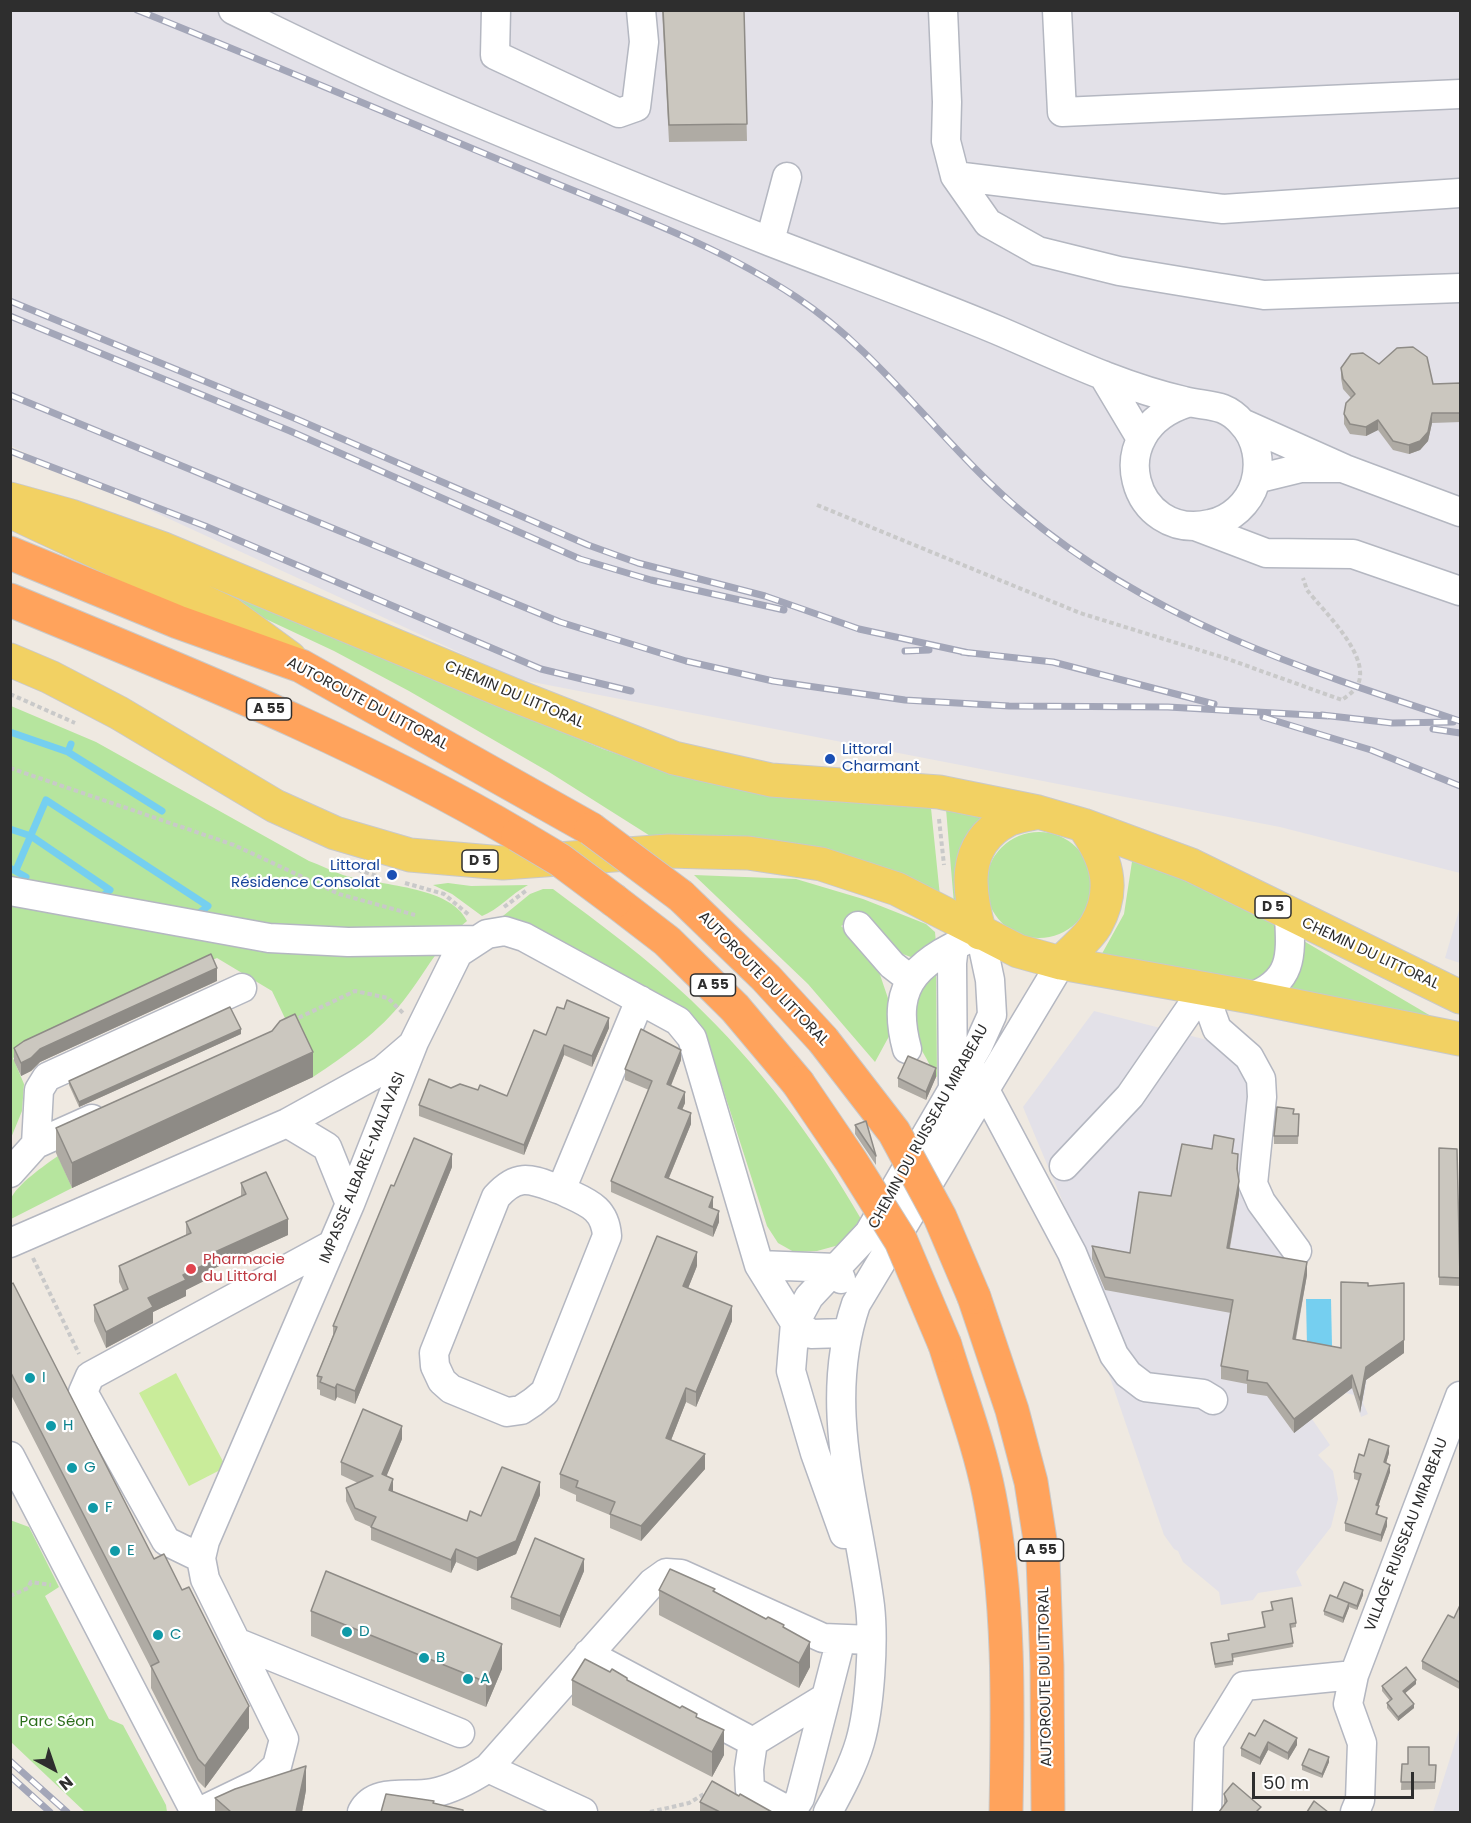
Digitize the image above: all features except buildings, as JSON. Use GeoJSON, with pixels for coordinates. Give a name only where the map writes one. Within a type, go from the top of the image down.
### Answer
{"type":"FeatureCollection","features":[{"type":"Feature","properties":{"kind":"highway","name":"AUTOROUTE DU LITTORAL"},"geometry":{"type":"LineString","coordinates":[[10,553],[178,622],[301,666],[591,829],[681,896],[766,978],[824,1040],[894,1132],[940,1217],[974,1297],[1012,1410],[1031,1482],[1043,1559],[1047,1666],[1048,1812]]}},
{"type":"Feature","properties":{"kind":"highway","name":"A 55"},"geometry":{"type":"LineString","coordinates":[[10,600],[336,738],[451,796],[560,860],[668,941],[735,1008],[798,1083],[851,1161],[901,1241],[945,1345],[989,1493],[1009,1663],[1006,1812]]}},
{"type":"Feature","properties":{"kind":"main road","name":"CHEMIN DU LITTORAL"},"geometry":{"type":"LineString","coordinates":[[10,499],[71,516],[161,548],[511,694],[674,758],[771,780],[939,792],[1038,812]]}},
{"type":"Feature","properties":{"kind":"main road"},"geometry":{"type":"LineString","coordinates":[[10,512],[230,615],[301,666]]}},
{"type":"Feature","properties":{"kind":"main road","name":"D 5"},"geometry":{"type":"LineString","coordinates":[[10,660],[50,676],[119,713],[275,806],[356,841],[410,855],[503,863],[669,851],[748,853],[786,858],[821,864],[897,889],[967,939]]}},
{"type":"Feature","properties":{"kind":"main road"},"geometry":{"type":"LineString","coordinates":[[1061,963],[1095,926],[1108,896],[1107,868],[1097,845],[1083,825],[1038,812],[1007,821],[992,832],[979,849],[971,866],[967,939],[1061,963],[1111,970],[1203,990],[1251,997],[1461,1039]]}},
{"type":"Feature","properties":{"kind":"main road","name":"CHEMIN DU LITTORAL"},"geometry":{"type":"LineString","coordinates":[[1083,825],[1191,865],[1289,915],[1461,997]]}},
{"type":"Feature","properties":{"kind":"street"},"geometry":{"type":"LineString","coordinates":[[233,10],[411,94],[770,241],[956,313],[1103,375],[1187,402],[1207,403],[1227,410],[1242,423],[1253,440],[1258,459],[1256,479],[1251,494],[1242,506],[1228,518],[1213,524],[1195,526]]}},
{"type":"Feature","properties":{"kind":"street"},"geometry":{"type":"LineString","coordinates":[[496,10],[495,55],[619,113],[636,107],[644,42],[641,10]]}},
{"type":"Feature","properties":{"kind":"street"},"geometry":{"type":"LineString","coordinates":[[943,10],[947,102],[946,141],[955,176],[988,223],[1038,250],[1119,271],[1264,295],[1461,288]]}},
{"type":"Feature","properties":{"kind":"street"},"geometry":{"type":"LineString","coordinates":[[1058,10],[1062,112],[1461,94]]}},
{"type":"Feature","properties":{"kind":"street"},"geometry":{"type":"LineString","coordinates":[[955,176],[1223,209],[1461,193]]}},
{"type":"Feature","properties":{"kind":"street"},"geometry":{"type":"LineString","coordinates":[[770,241],[787,177]]}},
{"type":"Feature","properties":{"kind":"street"},"geometry":{"type":"LineString","coordinates":[[1103,375],[1140,437]]}},
{"type":"Feature","properties":{"kind":"street"},"geometry":{"type":"LineString","coordinates":[[1187,402],[1168,409],[1152,421],[1140,437],[1134,458],[1135,478],[1143,497],[1157,513],[1175,523],[1195,526],[1266,553],[1353,554],[1461,591]]}},
{"type":"Feature","properties":{"kind":"street"},"geometry":{"type":"LineString","coordinates":[[1242,423],[1345,469],[1461,512]]}},
{"type":"Feature","properties":{"kind":"street"},"geometry":{"type":"LineString","coordinates":[[1256,479],[1301,468],[1345,469]]}},
{"type":"Feature","properties":{"kind":"street"},"geometry":{"type":"LineString","coordinates":[[1242,506],[1266,553]]}},
{"type":"Feature","properties":{"kind":"street"},"geometry":{"type":"LineString","coordinates":[[10,891],[269,938],[348,942],[478,940]]}},
{"type":"Feature","properties":{"kind":"street"},"geometry":{"type":"LineString","coordinates":[[1251,997],[1267,991],[1281,978],[1290,961],[1289,915]]}},
{"type":"Feature","properties":{"kind":"street"},"geometry":{"type":"LineString","coordinates":[[858,926],[892,965],[910,979]]}},
{"type":"Feature","properties":{"kind":"street","name":"IMPASSE ALBAREL-MALAVASI"},"geometry":{"type":"LineString","coordinates":[[201,1558],[205,1541],[350,1204],[414,1042],[458,953],[487,934],[505,932],[524,937],[678,1021],[692,1038],[759,1265],[795,1323]]}},
{"type":"Feature","properties":{"kind":"street"},"geometry":{"type":"LineString","coordinates":[[907,1049],[901,1016],[902,996],[910,979],[926,964],[967,939]]}},
{"type":"Feature","properties":{"kind":"street"},"geometry":{"type":"LineString","coordinates":[[953,1089],[952,963],[967,939]]}},
{"type":"Feature","properties":{"kind":"street","name":"CHEMIN DU RUISSEAU MIRABEAU"},"geometry":{"type":"LineString","coordinates":[[870,1607],[815,1453],[790,1371],[795,1323],[809,1297],[869,1233],[953,1089],[992,1015],[990,980],[967,939]]}},
{"type":"Feature","properties":{"kind":"street","name":"CHEMIN DU RUISSEAU MIRABEAU"},"geometry":{"type":"LineString","coordinates":[[828,1812],[860,1741],[872,1659],[870,1607],[842,1446],[840,1372],[846,1333],[856,1304],[1061,963]]}},
{"type":"Feature","properties":{"kind":"street"},"geometry":{"type":"LineString","coordinates":[[36,1144],[39,1090],[47,1077],[242,988]]}},
{"type":"Feature","properties":{"kind":"street"},"geometry":{"type":"LineString","coordinates":[[1064,1166],[1130,1096],[1203,990]]}},
{"type":"Feature","properties":{"kind":"street"},"geometry":{"type":"LineString","coordinates":[[1203,990],[1217,1029],[1249,1057],[1261,1078],[1262,1097],[1253,1184],[1261,1202],[1297,1251]]}},
{"type":"Feature","properties":{"kind":"street"},"geometry":{"type":"LineString","coordinates":[[561,1190],[640,1000]]}},
{"type":"Feature","properties":{"kind":"street"},"geometry":{"type":"LineString","coordinates":[[992,1015],[991,1037],[982,1081],[985,1090],[1072,1253],[1114,1355],[1128,1374],[1145,1387],[1203,1394],[1213,1400]]}},
{"type":"Feature","properties":{"kind":"street"},"geometry":{"type":"LineString","coordinates":[[17,1240],[286,1123],[383,1070],[414,1042]]}},
{"type":"Feature","properties":{"kind":"street"},"geometry":{"type":"LineString","coordinates":[[10,1173],[36,1144],[112,1110]]}},
{"type":"Feature","properties":{"kind":"street"},"geometry":{"type":"LineString","coordinates":[[286,1123],[327,1147],[350,1204]]}},
{"type":"Feature","properties":{"kind":"street"},"geometry":{"type":"LineString","coordinates":[[530,1179],[561,1190],[596,1208],[606,1222],[606,1236],[545,1392],[521,1410],[507,1412],[451,1389],[442,1381],[435,1366],[434,1353],[496,1197],[515,1181],[530,1179]]}},
{"type":"Feature","properties":{"kind":"street"},"geometry":{"type":"LineString","coordinates":[[10,1456],[197,1812],[259,1783],[277,1766],[284,1739],[205,1579],[201,1558],[166,1541],[83,1392],[90,1376],[333,1244]]}},
{"type":"Feature","properties":{"kind":"street"},"geometry":{"type":"LineString","coordinates":[[759,1265],[836,1268],[856,1304]]}},
{"type":"Feature","properties":{"kind":"street"},"geometry":{"type":"LineString","coordinates":[[795,1323],[811,1334],[846,1333]]}},
{"type":"Feature","properties":{"kind":"street","name":"VILLAGE RUISSEAU MIRABEAU"},"geometry":{"type":"LineString","coordinates":[[1355,1812],[1360,1800],[1362,1743],[1348,1704],[1354,1675],[1461,1396]]}},
{"type":"Feature","properties":{"kind":"street"},"geometry":{"type":"LineString","coordinates":[[362,1812],[366,1805],[381,1795],[404,1797],[435,1793],[470,1780],[488,1768],[652,1583],[666,1573],[681,1574],[823,1638],[871,1640]]}},
{"type":"Feature","properties":{"kind":"street"},"geometry":{"type":"LineString","coordinates":[[751,1755],[750,1790],[787,1810],[795,1806],[800,1798],[842,1639]]}},
{"type":"Feature","properties":{"kind":"street"},"geometry":{"type":"LineString","coordinates":[[236,1642],[460,1733]]}},
{"type":"Feature","properties":{"kind":"street"},"geometry":{"type":"LineString","coordinates":[[588,1654],[751,1755]]}},
{"type":"Feature","properties":{"kind":"street"},"geometry":{"type":"LineString","coordinates":[[1207,1812],[1209,1743],[1244,1686],[1354,1675]]}},
{"type":"Feature","properties":{"kind":"street"},"geometry":{"type":"LineString","coordinates":[[751,1755],[825,1698]]}},
{"type":"Feature","properties":{"kind":"street"},"geometry":{"type":"LineString","coordinates":[[488,1768],[583,1812]]}},
{"type":"Feature","properties":{"kind":"path"},"geometry":{"type":"LineString","coordinates":[[817,506],[1080,613],[1225,658],[1342,700],[1356,687],[1361,667],[1357,654],[1306,590],[1294,552]]}},
{"type":"Feature","properties":{"kind":"path"},"geometry":{"type":"LineString","coordinates":[[10,768],[234,845],[339,894],[424,918],[437,927],[446,939]]}},
{"type":"Feature","properties":{"kind":"path"},"geometry":{"type":"LineString","coordinates":[[939,818],[945,877]]}},
{"type":"Feature","properties":{"kind":"path"},"geometry":{"type":"LineString","coordinates":[[497,913],[533,886]]}},
{"type":"Feature","properties":{"kind":"path"},"geometry":{"type":"LineString","coordinates":[[283,1028],[302,1014],[355,991],[388,998],[398,1008]]}},
{"type":"Feature","properties":{"kind":"path"},"geometry":{"type":"LineString","coordinates":[[17,1240],[90,1376]]}},
{"type":"Feature","properties":{"kind":"path"},"geometry":{"type":"LineString","coordinates":[[10,1596],[28,1588],[31,1582],[44,1586],[76,1582]]}},
{"type":"Feature","properties":{"kind":"path"},"geometry":{"type":"LineString","coordinates":[[650,1812],[689,1803],[751,1755]]}},
{"type":"Feature","properties":{"kind":"shaded area"},"geometry":{"type":"Polygon","coordinates":[[[11,11],[1460,11],[1460,873],[1280,827],[517,679],[11,446],[11,11]]]}},
{"type":"Feature","properties":{"kind":"shaded area"},"geometry":{"type":"Polygon","coordinates":[[[1460,907],[1460,963],[1445,958],[1460,907]]]}},
{"type":"Feature","properties":{"kind":"shaded area"},"geometry":{"type":"Polygon","coordinates":[[[1094,1011],[1211,1041],[1243,1064],[1256,1084],[1242,1186],[1307,1275],[1295,1346],[1388,1347],[1367,1379],[1363,1403],[1368,1414],[1361,1417],[1354,1395],[1346,1393],[1312,1419],[1330,1445],[1318,1455],[1333,1471],[1338,1499],[1331,1527],[1296,1572],[1302,1586],[1258,1593],[1253,1600],[1221,1605],[1219,1592],[1183,1562],[1178,1551],[1164,1535],[1094,1331],[1072,1224],[1023,1107],[1094,1011]]]}},
{"type":"Feature","properties":{"kind":"shaded area"},"geometry":{"type":"Polygon","coordinates":[[[1460,1727],[1460,1812],[1433,1812],[1460,1727]]]}},
{"type":"Feature","properties":{"kind":"green space"},"geometry":{"type":"Polygon","coordinates":[[[63,524],[603,749],[672,773],[931,808],[940,896],[655,839],[549,772],[409,691],[334,651],[63,524]]]}},
{"type":"Feature","properties":{"kind":"green space"},"geometry":{"type":"Polygon","coordinates":[[[11,706],[96,742],[309,861],[343,875],[430,894],[458,909],[467,921],[448,939],[395,1011],[350,1052],[313,1077],[272,991],[217,958],[136,993],[13,1058],[24,1084],[22,1111],[11,1138],[11,706]]]}},
{"type":"Feature","properties":{"kind":"green space"},"geometry":{"type":"Polygon","coordinates":[[[946,809],[988,816],[960,906],[954,904],[946,809]]]}},
{"type":"Feature","properties":{"kind":"green space"},"geometry":{"type":"Polygon","coordinates":[[[1039,832],[1059,836],[1076,848],[1088,865],[1092,885],[1088,905],[1076,922],[1059,934],[1039,938],[1019,934],[1002,922],[990,905],[986,885],[990,865],[1002,848],[1019,836],[1039,832]]]}},
{"type":"Feature","properties":{"kind":"green space"},"geometry":{"type":"Polygon","coordinates":[[[1133,855],[1270,920],[1279,930],[1282,954],[1259,984],[1099,959],[1124,914],[1133,855]]]}},
{"type":"Feature","properties":{"kind":"green space"},"geometry":{"type":"Polygon","coordinates":[[[694,875],[796,879],[863,899],[926,924],[935,932],[936,943],[916,959],[900,953],[862,915],[841,926],[859,941],[876,963],[892,1010],[893,1029],[875,1062],[808,984],[694,875]]]}},
{"type":"Feature","properties":{"kind":"green space"},"geometry":{"type":"Polygon","coordinates":[[[448,883],[471,886],[528,885],[482,916],[452,894],[433,885],[448,883]]]}},
{"type":"Feature","properties":{"kind":"green space"},"geometry":{"type":"Polygon","coordinates":[[[543,889],[553,889],[658,970],[716,1025],[762,1076],[805,1131],[861,1219],[839,1245],[817,1251],[794,1252],[778,1243],[767,1226],[707,1039],[498,920],[530,894],[543,889]]]}},
{"type":"Feature","properties":{"kind":"green space"},"geometry":{"type":"Polygon","coordinates":[[[1302,940],[1436,1019],[1280,993],[1302,940]]]}},
{"type":"Feature","properties":{"kind":"green space"},"geometry":{"type":"Polygon","coordinates":[[[936,969],[937,1077],[933,1075],[917,1042],[913,1017],[917,1000],[936,969]]]}},
{"type":"Feature","properties":{"kind":"green space"},"geometry":{"type":"Polygon","coordinates":[[[58,1156],[72,1188],[11,1219],[10,1203],[14,1194],[32,1176],[58,1156]]]}},
{"type":"Feature","properties":{"kind":"green space"},"geometry":{"type":"Polygon","coordinates":[[[176,1373],[226,1467],[189,1486],[139,1393],[176,1373]]]}},
{"type":"Feature","properties":{"kind":"green space","name":"Parc Séon"},"geometry":{"type":"Polygon","coordinates":[[[10,1520],[29,1527],[59,1587],[45,1596],[109,1719],[123,1725],[166,1805],[167,1812],[85,1812],[11,1742],[10,1520]]]}},
{"type":"Feature","properties":{"kind":"water"},"geometry":{"type":"Polygon","coordinates":[[[1306,1299],[1331,1299],[1332,1346],[1307,1346],[1306,1299]]]}},
{"type":"Feature","properties":{"kind":"waterway"},"geometry":{"type":"LineString","coordinates":[[10,732],[68,752],[162,811]]}},
{"type":"Feature","properties":{"kind":"waterway"},"geometry":{"type":"LineString","coordinates":[[68,752],[71,744]]}},
{"type":"Feature","properties":{"kind":"waterway"},"geometry":{"type":"LineString","coordinates":[[16,870],[46,800],[208,906],[198,914]]}},
{"type":"Feature","properties":{"kind":"waterway"},"geometry":{"type":"LineString","coordinates":[[10,829],[31,836],[110,890],[100,898]]}},
{"type":"Feature","properties":{"kind":"waterway"},"geometry":{"type":"LineString","coordinates":[[10,868],[26,877],[17,882]]}},
{"type":"Feature","properties":{"kind":"railway"},"geometry":{"type":"LineString","coordinates":[[137,10],[629,213],[731,259],[764,277],[827,319],[884,372],[965,458],[1022,512],[1071,550],[1122,583],[1230,638],[1344,682],[1460,721]]}},
{"type":"Feature","properties":{"kind":"railway"},"geometry":{"type":"LineString","coordinates":[[10,301],[294,418],[588,545],[638,563],[765,596],[859,629],[969,653]]}},
{"type":"Feature","properties":{"kind":"railway"},"geometry":{"type":"LineString","coordinates":[[10,316],[290,431],[580,559],[651,580],[784,610]]}},
{"type":"Feature","properties":{"kind":"railway"},"geometry":{"type":"LineString","coordinates":[[10,395],[560,622],[686,661],[773,681],[905,700],[1009,706],[1168,707],[1328,716]]}},
{"type":"Feature","properties":{"kind":"railway"},"geometry":{"type":"LineString","coordinates":[[10,451],[205,526],[541,669],[631,691]]}},
{"type":"Feature","properties":{"kind":"railway"},"geometry":{"type":"LineString","coordinates":[[905,651],[929,650]]}},
{"type":"Feature","properties":{"kind":"railway"},"geometry":{"type":"LineString","coordinates":[[962,652],[1053,662],[1214,704]]}},
{"type":"Feature","properties":{"kind":"railway"},"geometry":{"type":"LineString","coordinates":[[1322,715],[1392,723],[1453,722]]}},
{"type":"Feature","properties":{"kind":"railway"},"geometry":{"type":"LineString","coordinates":[[1263,717],[1371,750],[1460,786]]}},
{"type":"Feature","properties":{"kind":"railway"},"geometry":{"type":"LineString","coordinates":[[1433,729],[1460,733]]}},
{"type":"Feature","properties":{"kind":"railway"},"geometry":{"type":"LineString","coordinates":[[10,1761],[67,1812]]}},
{"type":"Feature","properties":{"kind":"railway"},"geometry":{"type":"LineString","coordinates":[[10,1776],[50,1812]]}},
{"type":"Feature","properties":{"kind":"place","name":"Littoral Charmant"},"geometry":{"type":"Point","coordinates":[830,759]}},
{"type":"Feature","properties":{"kind":"place","name":"Littoral Résidence Consolat"},"geometry":{"type":"Point","coordinates":[392,875]}},
{"type":"Feature","properties":{"kind":"place","name":"Pharmacie du Littoral"},"geometry":{"type":"Point","coordinates":[191,1269]}},
{"type":"Feature","properties":{"kind":"place","name":"I"},"geometry":{"type":"Point","coordinates":[30,1378]}},
{"type":"Feature","properties":{"kind":"place","name":"H"},"geometry":{"type":"Point","coordinates":[51,1426]}},
{"type":"Feature","properties":{"kind":"place","name":"G"},"geometry":{"type":"Point","coordinates":[72,1468]}},
{"type":"Feature","properties":{"kind":"place","name":"F"},"geometry":{"type":"Point","coordinates":[93,1508]}},
{"type":"Feature","properties":{"kind":"place","name":"E"},"geometry":{"type":"Point","coordinates":[115,1551]}},
{"type":"Feature","properties":{"kind":"place","name":"D"},"geometry":{"type":"Point","coordinates":[347,1632]}},
{"type":"Feature","properties":{"kind":"place","name":"C"},"geometry":{"type":"Point","coordinates":[158,1635]}},
{"type":"Feature","properties":{"kind":"place","name":"B"},"geometry":{"type":"Point","coordinates":[424,1658]}},
{"type":"Feature","properties":{"kind":"place","name":"A"},"geometry":{"type":"Point","coordinates":[468,1679]}}]}
